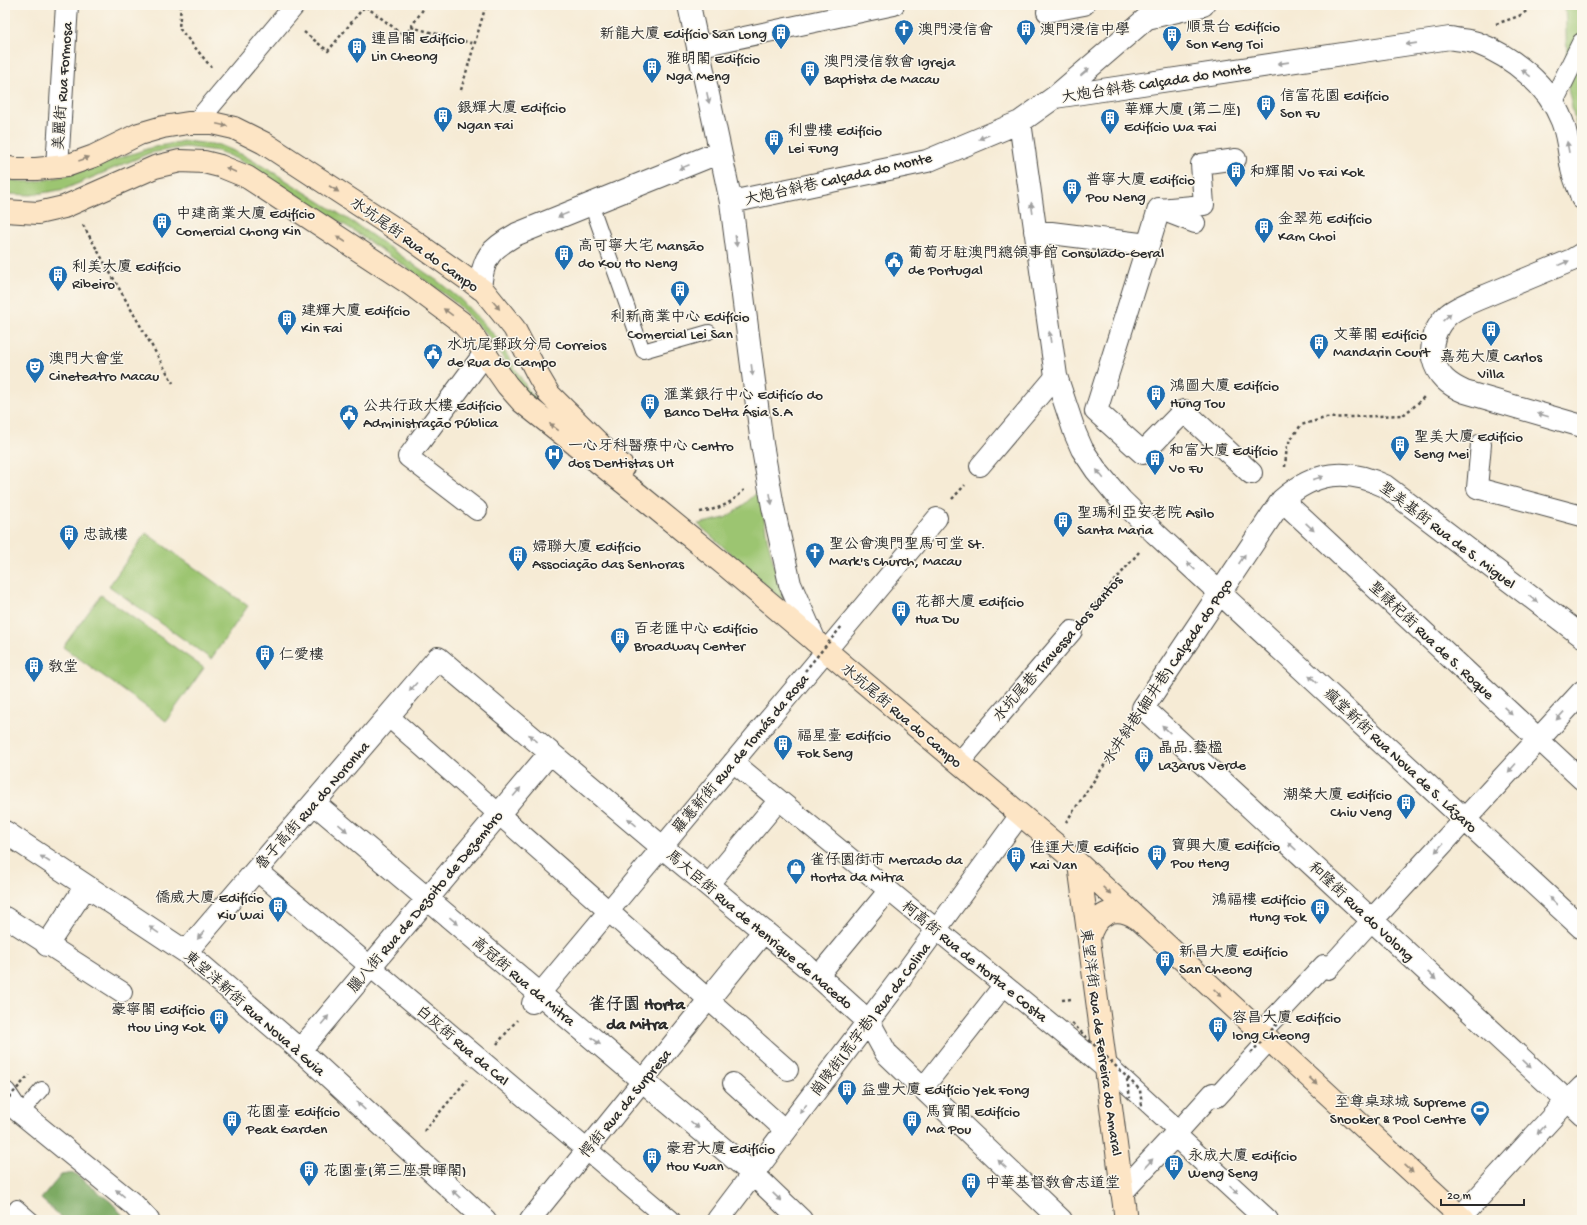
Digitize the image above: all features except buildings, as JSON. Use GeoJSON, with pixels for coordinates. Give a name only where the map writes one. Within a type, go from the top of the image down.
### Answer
{"type":"FeatureCollection","features":[{"type":"Feature","properties":{"kind":"main road","name":"水坑尾街 Rua do Campo"},"geometry":{"type":"LineString","coordinates":[[5,167],[14,169],[36,169],[66,166],[94,156],[139,134],[163,127],[196,123],[212,123],[234,128],[264,143],[411,239],[480,288],[498,307],[514,328],[549,394],[726,566]]}},
{"type":"Feature","properties":{"kind":"main road","name":"水坑尾街 Rua do Campo"},"geometry":{"type":"LineString","coordinates":[[5,211],[38,213],[71,204],[155,166],[180,161],[204,162],[220,166],[247,177],[410,284],[461,322],[486,352],[507,385],[522,402],[726,566],[1079,864],[1461,1219]]}},
{"type":"Feature","properties":{"kind":"main road","name":"東望洋街 Rua de Ferreira do Amaral"},"geometry":{"type":"LineString","coordinates":[[1079,864],[1126,1220]]}},
{"type":"Feature","properties":{"kind":"main road"},"geometry":{"type":"LineString","coordinates":[[1089,939],[1091,930],[1103,915],[1121,911],[1138,919]]}},
{"type":"Feature","properties":{"kind":"street","name":"美麗街 Rua Formosa"},"geometry":{"type":"LineString","coordinates":[[57,167],[67,5]]}},
{"type":"Feature","properties":{"kind":"street"},"geometry":{"type":"LineString","coordinates":[[688,5],[731,202],[762,444],[773,507],[790,584],[820,646]]}},
{"type":"Feature","properties":{"kind":"street"},"geometry":{"type":"LineString","coordinates":[[698,47],[894,5]]}},
{"type":"Feature","properties":{"kind":"street"},"geometry":{"type":"LineString","coordinates":[[1047,12],[1084,5]]}},
{"type":"Feature","properties":{"kind":"street"},"geometry":{"type":"LineString","coordinates":[[1055,97],[1147,18],[1164,10],[1203,5]]}},
{"type":"Feature","properties":{"kind":"street"},"geometry":{"type":"LineString","coordinates":[[196,123],[290,11]]}},
{"type":"Feature","properties":{"kind":"street","name":"大炮台斜巷 Calçada do Monte"},"geometry":{"type":"LineString","coordinates":[[731,202],[926,161],[1020,122],[1055,97],[1450,38],[1476,42],[1499,54],[1539,84],[1553,102],[1563,122],[1572,171],[1582,198]]}},
{"type":"Feature","properties":{"kind":"street"},"geometry":{"type":"LineString","coordinates":[[1553,102],[1582,43]]}},
{"type":"Feature","properties":{"kind":"street","name":"瘋堂新街 Rua Nova de S. Lázaro"},"geometry":{"type":"LineString","coordinates":[[1020,122],[1056,376],[1075,433],[1082,449],[1096,470],[1121,500],[1155,533],[1582,928]]}},
{"type":"Feature","properties":{"kind":"street"},"geometry":{"type":"LineString","coordinates":[[480,288],[481,270],[487,257],[499,244],[517,234],[720,152]]}},
{"type":"Feature","properties":{"kind":"street"},"geometry":{"type":"LineString","coordinates":[[1159,209],[1204,205],[1201,164],[1236,159]]}},
{"type":"Feature","properties":{"kind":"street"},"geometry":{"type":"LineString","coordinates":[[1159,209],[1195,223]]}},
{"type":"Feature","properties":{"kind":"street"},"geometry":{"type":"LineString","coordinates":[[1159,209],[1096,411],[1142,453],[1184,411],[1251,473]]}},
{"type":"Feature","properties":{"kind":"street"},"geometry":{"type":"LineString","coordinates":[[1035,231],[1148,245]]}},
{"type":"Feature","properties":{"kind":"street"},"geometry":{"type":"LineString","coordinates":[[1581,426],[1465,392],[1452,386],[1442,377],[1435,365],[1432,351],[1433,337],[1440,323],[1449,313],[1572,260],[1582,254]]}},
{"type":"Feature","properties":{"kind":"street"},"geometry":{"type":"LineString","coordinates":[[477,510],[413,448],[486,352]]}},
{"type":"Feature","properties":{"kind":"street"},"geometry":{"type":"LineString","coordinates":[[980,466],[1056,376]]}},
{"type":"Feature","properties":{"kind":"street"},"geometry":{"type":"LineString","coordinates":[[1481,444],[1477,488],[1582,516]]}},
{"type":"Feature","properties":{"kind":"street","name":"聖美基街 Rua de S. Miguel"},"geometry":{"type":"LineString","coordinates":[[1288,494],[1313,480],[1333,474],[1360,476],[1379,483],[1582,636]]}},
{"type":"Feature","properties":{"kind":"street","name":"水井斜巷(細井巷) Calçada do Poço"},"geometry":{"type":"LineString","coordinates":[[1143,708],[1288,494]]}},
{"type":"Feature","properties":{"kind":"street","name":"聖祿杞街 Rua de S. Roque"},"geometry":{"type":"LineString","coordinates":[[1288,494],[1538,739],[1582,780]]}},
{"type":"Feature","properties":{"kind":"street","name":"羅憲新街 Rua de Tomás da Rosa"},"geometry":{"type":"LineString","coordinates":[[536,998],[733,762],[787,694],[820,646],[862,605],[937,518]]}},
{"type":"Feature","properties":{"kind":"street","name":"水坑尾巷 Travessa dos Santos"},"geometry":{"type":"LineString","coordinates":[[959,763],[1072,631]]}},
{"type":"Feature","properties":{"kind":"street","name":"魯子高街 Rua do Noronha"},"geometry":{"type":"LineString","coordinates":[[186,952],[438,658]]}},
{"type":"Feature","properties":{"kind":"street","name":"馬大臣街 Rua de Henrique de Macedo"},"geometry":{"type":"LineString","coordinates":[[438,658],[818,976],[869,1022],[886,1053],[1061,1220]]}},
{"type":"Feature","properties":{"kind":"street"},"geometry":{"type":"LineString","coordinates":[[1122,1192],[1213,1093],[1217,1097],[1324,965],[1328,969],[1582,692]]}},
{"type":"Feature","properties":{"kind":"street","name":"和隆街 Rua do Volong"},"geometry":{"type":"LineString","coordinates":[[1143,708],[1575,1108]]}},
{"type":"Feature","properties":{"kind":"street"},"geometry":{"type":"LineString","coordinates":[[388,716],[788,1070]]}},
{"type":"Feature","properties":{"kind":"street","name":"臘八街 Rua de Dezoito de Dezembro"},"geometry":{"type":"LineString","coordinates":[[300,1050],[550,753]]}},
{"type":"Feature","properties":{"kind":"street","name":"柯高街 Rua de Horta e Costa"},"geometry":{"type":"LineString","coordinates":[[733,762],[1004,985],[1106,1066],[1177,1133]]}},
{"type":"Feature","properties":{"kind":"street"},"geometry":{"type":"LineString","coordinates":[[708,885],[779,800]]}},
{"type":"Feature","properties":{"kind":"street","name":"高冠街 Rua da Mitra"},"geometry":{"type":"LineString","coordinates":[[314,803],[427,899],[536,998],[643,1081],[753,1174],[802,1220]]}},
{"type":"Feature","properties":{"kind":"street","name":"崗陵街(荒字巷) Rua da Colina"},"geometry":{"type":"LineString","coordinates":[[718,1220],[869,1022],[1020,815]]}},
{"type":"Feature","properties":{"kind":"street","name":"東望洋新街 Rua Nova à Guia"},"geometry":{"type":"LineString","coordinates":[[5,832],[186,952],[300,1050],[485,1220]]}},
{"type":"Feature","properties":{"kind":"street","name":"白灰街 Rua da Cal"},"geometry":{"type":"LineString","coordinates":[[256,870],[670,1220]]}},
{"type":"Feature","properties":{"kind":"street"},"geometry":{"type":"LineString","coordinates":[[47,945],[86,886]]}},
{"type":"Feature","properties":{"kind":"street"},"geometry":{"type":"LineString","coordinates":[[818,976],[889,890]]}},
{"type":"Feature","properties":{"kind":"street"},"geometry":{"type":"LineString","coordinates":[[5,918],[122,992]]}},
{"type":"Feature","properties":{"kind":"street","name":"愕街 Rua da Surpresa"},"geometry":{"type":"LineString","coordinates":[[530,1220],[764,931]]}},
{"type":"Feature","properties":{"kind":"street"},"geometry":{"type":"LineString","coordinates":[[923,1088],[1004,985]]}},
{"type":"Feature","properties":{"kind":"street"},"geometry":{"type":"LineString","coordinates":[[733,1083],[786,1131]]}},
{"type":"Feature","properties":{"kind":"street"},"geometry":{"type":"LineString","coordinates":[[1461,1219],[1575,1108],[1582,1086]]}},
{"type":"Feature","properties":{"kind":"street"},"geometry":{"type":"LineString","coordinates":[[5,1093],[15,1108],[13,1107],[134,1205],[148,1220]]}},
{"type":"Feature","properties":{"kind":"street"},"geometry":{"type":"LineString","coordinates":[[1177,1133],[1266,1220]]}},
{"type":"Feature","properties":{"kind":"lane"},"geometry":{"type":"LineString","coordinates":[[591,204],[643,351],[709,332]]}},
{"type":"Feature","properties":{"kind":"lane"},"geometry":{"type":"LineString","coordinates":[[13,1107],[42,1088]]}},
{"type":"Feature","properties":{"kind":"lane"},"geometry":{"type":"LineString","coordinates":[[6,1220],[17,1207],[32,1220]]}},
{"type":"Feature","properties":{"kind":"path"},"geometry":{"type":"LineString","coordinates":[[180,5],[179,28],[227,86]]}},
{"type":"Feature","properties":{"kind":"path"},"geometry":{"type":"LineString","coordinates":[[290,11],[328,51],[365,6],[405,36],[426,5]]}},
{"type":"Feature","properties":{"kind":"path"},"geometry":{"type":"LineString","coordinates":[[461,90],[486,5]]}},
{"type":"Feature","properties":{"kind":"path"},"geometry":{"type":"LineString","coordinates":[[1519,16],[1536,5]]}},
{"type":"Feature","properties":{"kind":"path"},"geometry":{"type":"LineString","coordinates":[[411,27],[475,44]]}},
{"type":"Feature","properties":{"kind":"path"},"geometry":{"type":"LineString","coordinates":[[71,204],[173,383]]}},
{"type":"Feature","properties":{"kind":"path"},"geometry":{"type":"LineString","coordinates":[[1288,494],[1285,472],[1287,445],[1301,425],[1325,418],[1403,415],[1416,405],[1442,377]]}},
{"type":"Feature","properties":{"kind":"path"},"geometry":{"type":"LineString","coordinates":[[937,518],[980,466]]}},
{"type":"Feature","properties":{"kind":"path"},"geometry":{"type":"LineString","coordinates":[[696,512],[717,509],[735,499],[745,489]]}},
{"type":"Feature","properties":{"kind":"path","name":"水坑尾巷 Travessa dos Santos"},"geometry":{"type":"LineString","coordinates":[[1072,631],[1155,533]]}},
{"type":"Feature","properties":{"kind":"path"},"geometry":{"type":"LineString","coordinates":[[804,671],[842,626]]}},
{"type":"Feature","properties":{"kind":"path","name":"水井斜巷(細井巷) Calçada do Poço"},"geometry":{"type":"LineString","coordinates":[[1053,842],[1143,708]]}},
{"type":"Feature","properties":{"kind":"path"},"geometry":{"type":"LineString","coordinates":[[1251,1053],[1285,1015]]}},
{"type":"Feature","properties":{"kind":"path"},"geometry":{"type":"LineString","coordinates":[[1072,1023],[1140,1090],[1142,1106]]}},
{"type":"Feature","properties":{"kind":"path"},"geometry":{"type":"LineString","coordinates":[[13,1107],[29,1075]]}},
{"type":"Feature","properties":{"kind":"path"},"geometry":{"type":"LineString","coordinates":[[1127,1078],[1130,1098]]}},
{"type":"Feature","properties":{"kind":"green space"},"geometry":{"type":"Polygon","coordinates":[[[1565,5],[1582,5],[1582,153],[1568,89],[1565,5]]]}},
{"type":"Feature","properties":{"kind":"green space"},"geometry":{"type":"Polygon","coordinates":[[[184,141],[220,145],[243,155],[354,223],[439,282],[461,300],[496,337],[530,393],[645,489],[527,397],[492,340],[456,303],[351,229],[239,160],[218,151],[185,147],[150,153],[65,189],[31,195],[5,194],[5,180],[32,182],[60,177],[150,148],[184,141]]]}},
{"type":"Feature","properties":{"kind":"green space"},"geometry":{"type":"Polygon","coordinates":[[[760,490],[767,538],[784,602],[698,524],[725,518],[740,508],[760,490]]]}},
{"type":"Feature","properties":{"kind":"green space"},"geometry":{"type":"Polygon","coordinates":[[[146,533],[248,606],[211,659],[109,586],[146,533]]]}},
{"type":"Feature","properties":{"kind":"green space"},"geometry":{"type":"Polygon","coordinates":[[[101,595],[204,668],[166,721],[63,647],[101,595]]]}},
{"type":"Feature","properties":{"kind":"green space"},"geometry":{"type":"Polygon","coordinates":[[[74,1173],[111,1202],[127,1220],[65,1220],[41,1199],[61,1175],[74,1173]]]}},
{"type":"Feature","properties":{"kind":"place","name":"澳門浸信會"},"geometry":{"type":"Point","coordinates":[904,46]}},
{"type":"Feature","properties":{"kind":"place","name":"澳門浸信中學"},"geometry":{"type":"Point","coordinates":[1026,46]}},
{"type":"Feature","properties":{"kind":"place","name":"新龍大廈 Edifício San Long"},"geometry":{"type":"Point","coordinates":[781,50]}},
{"type":"Feature","properties":{"kind":"place","name":"順景台 Edifício Son Keng Toi"},"geometry":{"type":"Point","coordinates":[1172,52]}},
{"type":"Feature","properties":{"kind":"place","name":"連昌閣 Edifício Lin Cheong"},"geometry":{"type":"Point","coordinates":[357,64]}},
{"type":"Feature","properties":{"kind":"place","name":"雅明閣 Edifício Nga Meng"},"geometry":{"type":"Point","coordinates":[652,84]}},
{"type":"Feature","properties":{"kind":"place","name":"澳門浸信教會 Igreja Baptista de Macau"},"geometry":{"type":"Point","coordinates":[810,87]}},
{"type":"Feature","properties":{"kind":"place","name":"信富花園 Edifício Son Fu"},"geometry":{"type":"Point","coordinates":[1266,121]}},
{"type":"Feature","properties":{"kind":"place","name":"銀輝大廈 Edifício Ngan Fai"},"geometry":{"type":"Point","coordinates":[443,133]}},
{"type":"Feature","properties":{"kind":"place","name":"華輝大廈 (第二座) Edifício Wa Fai"},"geometry":{"type":"Point","coordinates":[1110,135]}},
{"type":"Feature","properties":{"kind":"place","name":"利豐樓 Edifício Lei Fung"},"geometry":{"type":"Point","coordinates":[774,156]}},
{"type":"Feature","properties":{"kind":"place","name":"和輝閣 Vo Fai Kok"},"geometry":{"type":"Point","coordinates":[1236,188]}},
{"type":"Feature","properties":{"kind":"place","name":"普寧大廈 Edifício Pou Neng"},"geometry":{"type":"Point","coordinates":[1072,205]}},
{"type":"Feature","properties":{"kind":"place","name":"中建商業大廈 Edifício Comercial Chong Kin"},"geometry":{"type":"Point","coordinates":[162,239]}},
{"type":"Feature","properties":{"kind":"place","name":"金翠苑 Edifício Kam Choi"},"geometry":{"type":"Point","coordinates":[1264,244]}},
{"type":"Feature","properties":{"kind":"place","name":"高可寧大宅 Mansão do Kou Ho Neng"},"geometry":{"type":"Point","coordinates":[564,271]}},
{"type":"Feature","properties":{"kind":"place","name":"葡萄牙駐澳門總領事館 Consulado-Geral de Portugal"},"geometry":{"type":"Point","coordinates":[894,278]}},
{"type":"Feature","properties":{"kind":"place","name":"利美大廈 Edifício Ribeiro"},"geometry":{"type":"Point","coordinates":[58,292]}},
{"type":"Feature","properties":{"kind":"place","name":"利新商業中心 Edifício Comercial Lei San"},"geometry":{"type":"Point","coordinates":[680,307]}},
{"type":"Feature","properties":{"kind":"place","name":"建輝大廈 Edifício Kin Fai"},"geometry":{"type":"Point","coordinates":[287,336]}},
{"type":"Feature","properties":{"kind":"place","name":"嘉苑大廈 Carlos Villa"},"geometry":{"type":"Point","coordinates":[1491,347]}},
{"type":"Feature","properties":{"kind":"place","name":"文華閣 Edifício Mandarin Court"},"geometry":{"type":"Point","coordinates":[1319,360]}},
{"type":"Feature","properties":{"kind":"place","name":"水坑尾郵政分局 Correios de Rua do Campo"},"geometry":{"type":"Point","coordinates":[433,370]}},
{"type":"Feature","properties":{"kind":"place","name":"澳門大會堂 Cineteatro Macau"},"geometry":{"type":"Point","coordinates":[35,384]}},
{"type":"Feature","properties":{"kind":"place","name":"鴻圖大廈 Edifício Hung Tou"},"geometry":{"type":"Point","coordinates":[1156,411]}},
{"type":"Feature","properties":{"kind":"place","name":"滙業銀行中心 Edificío do Banco Delta Ásia S.A"},"geometry":{"type":"Point","coordinates":[650,420]}},
{"type":"Feature","properties":{"kind":"place","name":"公共行政大樓 Edifício Administração Pública"},"geometry":{"type":"Point","coordinates":[349,431]}},
{"type":"Feature","properties":{"kind":"place","name":"聖美大廈 Edifício Seng Mei"},"geometry":{"type":"Point","coordinates":[1400,462]}},
{"type":"Feature","properties":{"kind":"place","name":"一心牙科醫療中心 Centro dos Dentistas UH"},"geometry":{"type":"Point","coordinates":[554,471]}},
{"type":"Feature","properties":{"kind":"place","name":"和富大廈 Edifício Vo Fu"},"geometry":{"type":"Point","coordinates":[1155,476]}},
{"type":"Feature","properties":{"kind":"place","name":"聖瑪利亞安老院 Asilo Santa Maria"},"geometry":{"type":"Point","coordinates":[1063,538]}},
{"type":"Feature","properties":{"kind":"place","name":"忠誠樓"},"geometry":{"type":"Point","coordinates":[69,551]}},
{"type":"Feature","properties":{"kind":"place","name":"聖公會澳門聖馬可堂 St. Mark's Church, Macau"},"geometry":{"type":"Point","coordinates":[815,569]}},
{"type":"Feature","properties":{"kind":"place","name":"婦聯大廈 Edifício Associação das Senhoras"},"geometry":{"type":"Point","coordinates":[518,572]}},
{"type":"Feature","properties":{"kind":"place","name":"花都大廈 Edifício Hua Du"},"geometry":{"type":"Point","coordinates":[901,627]}},
{"type":"Feature","properties":{"kind":"place","name":"百老匯中心 Edifício Broadway Center"},"geometry":{"type":"Point","coordinates":[620,654]}},
{"type":"Feature","properties":{"kind":"place","name":"仁愛樓"},"geometry":{"type":"Point","coordinates":[265,671]}},
{"type":"Feature","properties":{"kind":"place","name":"教堂"},"geometry":{"type":"Point","coordinates":[34,683]}},
{"type":"Feature","properties":{"kind":"place","name":"福星臺 Edifício Fok Seng"},"geometry":{"type":"Point","coordinates":[783,761]}},
{"type":"Feature","properties":{"kind":"place","name":"晶品.藝楹 Lazarus Verde"},"geometry":{"type":"Point","coordinates":[1144,773]}},
{"type":"Feature","properties":{"kind":"place","name":"潮榮大廈 Edifício Chiu Veng"},"geometry":{"type":"Point","coordinates":[1406,820]}},
{"type":"Feature","properties":{"kind":"place","name":"寶興大廈 Edifício Pou Heng"},"geometry":{"type":"Point","coordinates":[1157,871]}},
{"type":"Feature","properties":{"kind":"place","name":"佳運大廈 Edifício Kai Van"},"geometry":{"type":"Point","coordinates":[1016,873]}},
{"type":"Feature","properties":{"kind":"place","name":"雀仔園街市 Mercado da Horta da Mitra"},"geometry":{"type":"Point","coordinates":[796,885]}},
{"type":"Feature","properties":{"kind":"place","name":"僑威大廈 Edifício Kiu Wai"},"geometry":{"type":"Point","coordinates":[278,923]}},
{"type":"Feature","properties":{"kind":"place","name":"鴻福樓 Edifício Hung Fok"},"geometry":{"type":"Point","coordinates":[1320,925]}},
{"type":"Feature","properties":{"kind":"place","name":"新昌大廈 Edifício San Cheong"},"geometry":{"type":"Point","coordinates":[1165,977]}},
{"type":"Feature","properties":{"kind":"place","name":"豪寧閣 Edifício Hou Ling Kok"},"geometry":{"type":"Point","coordinates":[219,1035]}},
{"type":"Feature","properties":{"kind":"place","name":"容昌大廈 Edifício Iong Cheong"},"geometry":{"type":"Point","coordinates":[1218,1043]}},
{"type":"Feature","properties":{"kind":"place","name":"益豐大廈 Edifício Yek Fong"},"geometry":{"type":"Point","coordinates":[847,1106]}},
{"type":"Feature","properties":{"kind":"place","name":"至尊桌球城 Supreme Snooker & Pool Centre"},"geometry":{"type":"Point","coordinates":[1480,1127]}},
{"type":"Feature","properties":{"kind":"place","name":"花園臺 Edifício Peak Garden"},"geometry":{"type":"Point","coordinates":[232,1137]}},
{"type":"Feature","properties":{"kind":"place","name":"馬寶閣 Edifício Ma Pou"},"geometry":{"type":"Point","coordinates":[912,1137]}},
{"type":"Feature","properties":{"kind":"place","name":"豪君大廈 Edifício Hou Kuan"},"geometry":{"type":"Point","coordinates":[652,1174]}},
{"type":"Feature","properties":{"kind":"place","name":"永成大廈 Edifício Weng Seng"},"geometry":{"type":"Point","coordinates":[1174,1181]}},
{"type":"Feature","properties":{"kind":"place","name":"花園臺(第三座景暉閣)"},"geometry":{"type":"Point","coordinates":[309,1187]}},
{"type":"Feature","properties":{"kind":"place","name":"中華基督教會志道堂"},"geometry":{"type":"Point","coordinates":[971,1199]}},
{"type":"Feature","properties":{"kind":"district","name":"雀仔園 Horta da Mitra"},"geometry":{"type":"Point","coordinates":[637,1013]}}]}
